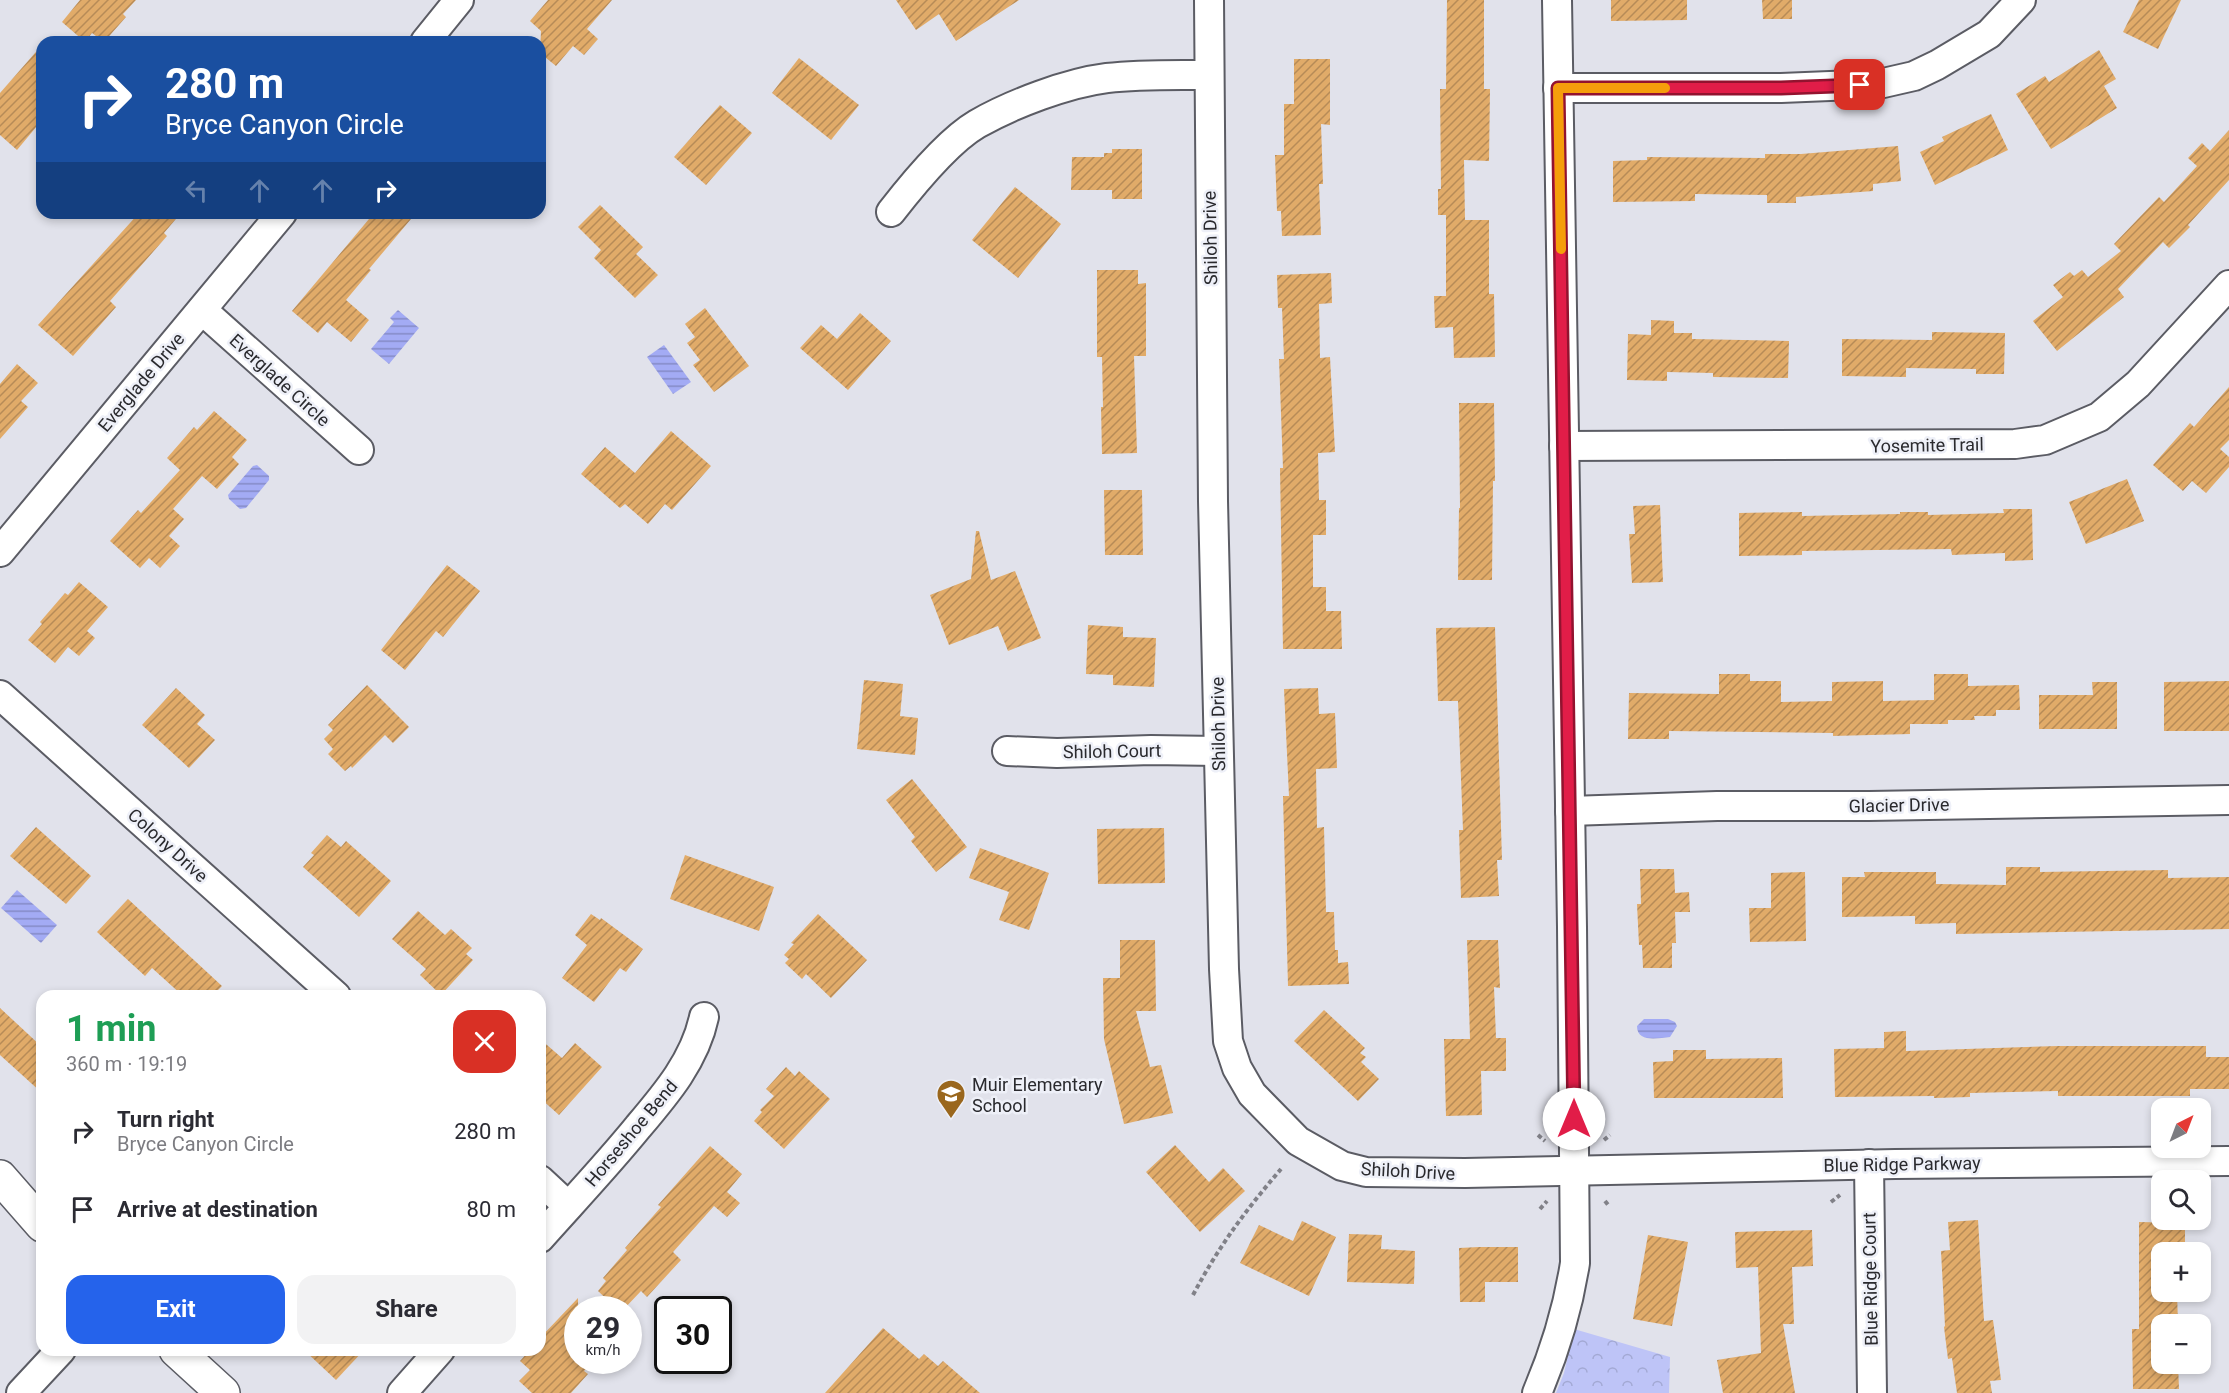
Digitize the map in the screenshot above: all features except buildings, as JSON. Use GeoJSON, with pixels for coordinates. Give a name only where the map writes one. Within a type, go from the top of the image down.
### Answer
{"type":"FeatureCollection","features":[{"type":"Feature","properties":{"kind":"street"},"geometry":{"type":"LineString","coordinates":[[429,36],[459,0]]}},
{"type":"Feature","properties":{"kind":"street","name":"Shiloh Drive"},"geometry":{"type":"LineString","coordinates":[[1209,0],[1208,75],[1218,751],[1228,1041],[1237,1068],[1252,1094],[1298,1141],[1342,1166],[1366,1172],[1438,1174],[1574,1171]]}},
{"type":"Feature","properties":{"kind":"street"},"geometry":{"type":"LineString","coordinates":[[1537,1393],[1556,1345],[1570,1294],[1575,1263],[1557,0]]}},
{"type":"Feature","properties":{"kind":"street"},"geometry":{"type":"LineString","coordinates":[[1558,88],[1781,88],[1879,84],[1914,76],[1937,65],[1989,34],[2021,0]]}},
{"type":"Feature","properties":{"kind":"street"},"geometry":{"type":"LineString","coordinates":[[891,212],[944,152],[976,124],[1038,96],[1106,78],[1208,75]]}},
{"type":"Feature","properties":{"kind":"street","name":"Everglade Drive"},"geometry":{"type":"LineString","coordinates":[[0,552],[277,219]]}},
{"type":"Feature","properties":{"kind":"street","name":"Yosemite Trail"},"geometry":{"type":"LineString","coordinates":[[1564,446],[2015,444],[2045,440],[2099,417],[2130,390],[2229,285]]}},
{"type":"Feature","properties":{"kind":"street","name":"Everglade Circle"},"geometry":{"type":"LineString","coordinates":[[202,310],[359,450]]}},
{"type":"Feature","properties":{"kind":"street","name":"Colony Drive"},"geometry":{"type":"LineString","coordinates":[[0,695],[329,990]]}},
{"type":"Feature","properties":{"kind":"street","name":"Shiloh Court"},"geometry":{"type":"LineString","coordinates":[[1007,751],[1058,753],[1151,750],[1218,751]]}},
{"type":"Feature","properties":{"kind":"street","name":"Glacier Drive"},"geometry":{"type":"LineString","coordinates":[[1570,811],[1717,806],[2229,800]]}},
{"type":"Feature","properties":{"kind":"street","name":"Horseshoe Bend"},"geometry":{"type":"LineString","coordinates":[[546,1231],[617,1153],[670,1087],[688,1060],[704,1017]]}},
{"type":"Feature","properties":{"kind":"street","name":"Blue Ridge Parkway"},"geometry":{"type":"LineString","coordinates":[[1574,1171],[1869,1164],[2229,1161]]}},
{"type":"Feature","properties":{"kind":"street","name":"Blue Ridge Court"},"geometry":{"type":"LineString","coordinates":[[1869,1164],[1872,1393]]}},
{"type":"Feature","properties":{"kind":"street"},"geometry":{"type":"LineString","coordinates":[[0,1178],[36,1218]]}},
{"type":"Feature","properties":{"kind":"street"},"geometry":{"type":"LineString","coordinates":[[546,1186],[568,1206]]}},
{"type":"Feature","properties":{"kind":"street"},"geometry":{"type":"LineString","coordinates":[[21,1393],[55,1356]]}},
{"type":"Feature","properties":{"kind":"street"},"geometry":{"type":"LineString","coordinates":[[183,1356],[223,1393]]}},
{"type":"Feature","properties":{"kind":"street"},"geometry":{"type":"LineString","coordinates":[[402,1393],[435,1356]]}},
{"type":"Feature","properties":{"kind":"path"},"geometry":{"type":"LineString","coordinates":[[1538,1135],[1545,1141]]}},
{"type":"Feature","properties":{"kind":"path"},"geometry":{"type":"LineString","coordinates":[[1604,1140],[1610,1135]]}},
{"type":"Feature","properties":{"kind":"path"},"geometry":{"type":"LineString","coordinates":[[1193,1295],[1214,1256],[1237,1223],[1281,1169]]}},
{"type":"Feature","properties":{"kind":"path"},"geometry":{"type":"LineString","coordinates":[[1831,1202],[1840,1195]]}},
{"type":"Feature","properties":{"kind":"path"},"geometry":{"type":"LineString","coordinates":[[1540,1209],[1547,1202]]}},
{"type":"Feature","properties":{"kind":"green space"},"geometry":{"type":"Polygon","coordinates":[[[1574,1329],[1670,1357],[1669,1393],[1556,1393],[1564,1373],[1574,1329]]]}},
{"type":"Feature","properties":{"kind":"shaded area"},"geometry":{"type":"Polygon","coordinates":[[[398,310],[419,328],[389,364],[371,349],[394,322],[390,318],[398,310]]]}},
{"type":"Feature","properties":{"kind":"shaded area"},"geometry":{"type":"Polygon","coordinates":[[[664,345],[691,382],[673,394],[647,357],[664,345]]]}},
{"type":"Feature","properties":{"kind":"shaded area"},"geometry":{"type":"Polygon","coordinates":[[[257,465],[269,476],[269,480],[246,508],[240,509],[229,499],[228,495],[253,466],[257,465]]]}},
{"type":"Feature","properties":{"kind":"shaded area"},"geometry":{"type":"Polygon","coordinates":[[[17,890],[57,925],[41,943],[1,908],[17,890]]]}},
{"type":"Feature","properties":{"kind":"shaded area"},"geometry":{"type":"Polygon","coordinates":[[[1644,1019],[1668,1019],[1675,1022],[1677,1026],[1670,1037],[1644,1037],[1640,1035],[1637,1026],[1644,1019]]]}},
{"type":"Feature","properties":{"kind":"slow traffic"},"geometry":{"type":"LineString","coordinates":[[1561,249],[1558,88],[1665,88]]}},
{"type":"Feature","properties":{"kind":"place","name":"Muir Elementary School"},"geometry":{"type":"Point","coordinates":[951,1120]}},
{"type":"Feature","properties":{"kind":"route"},"geometry":{"type":"LineString","coordinates":[[1574,1119],[1558,88],[1781,88],[1860,85]]}}]}
